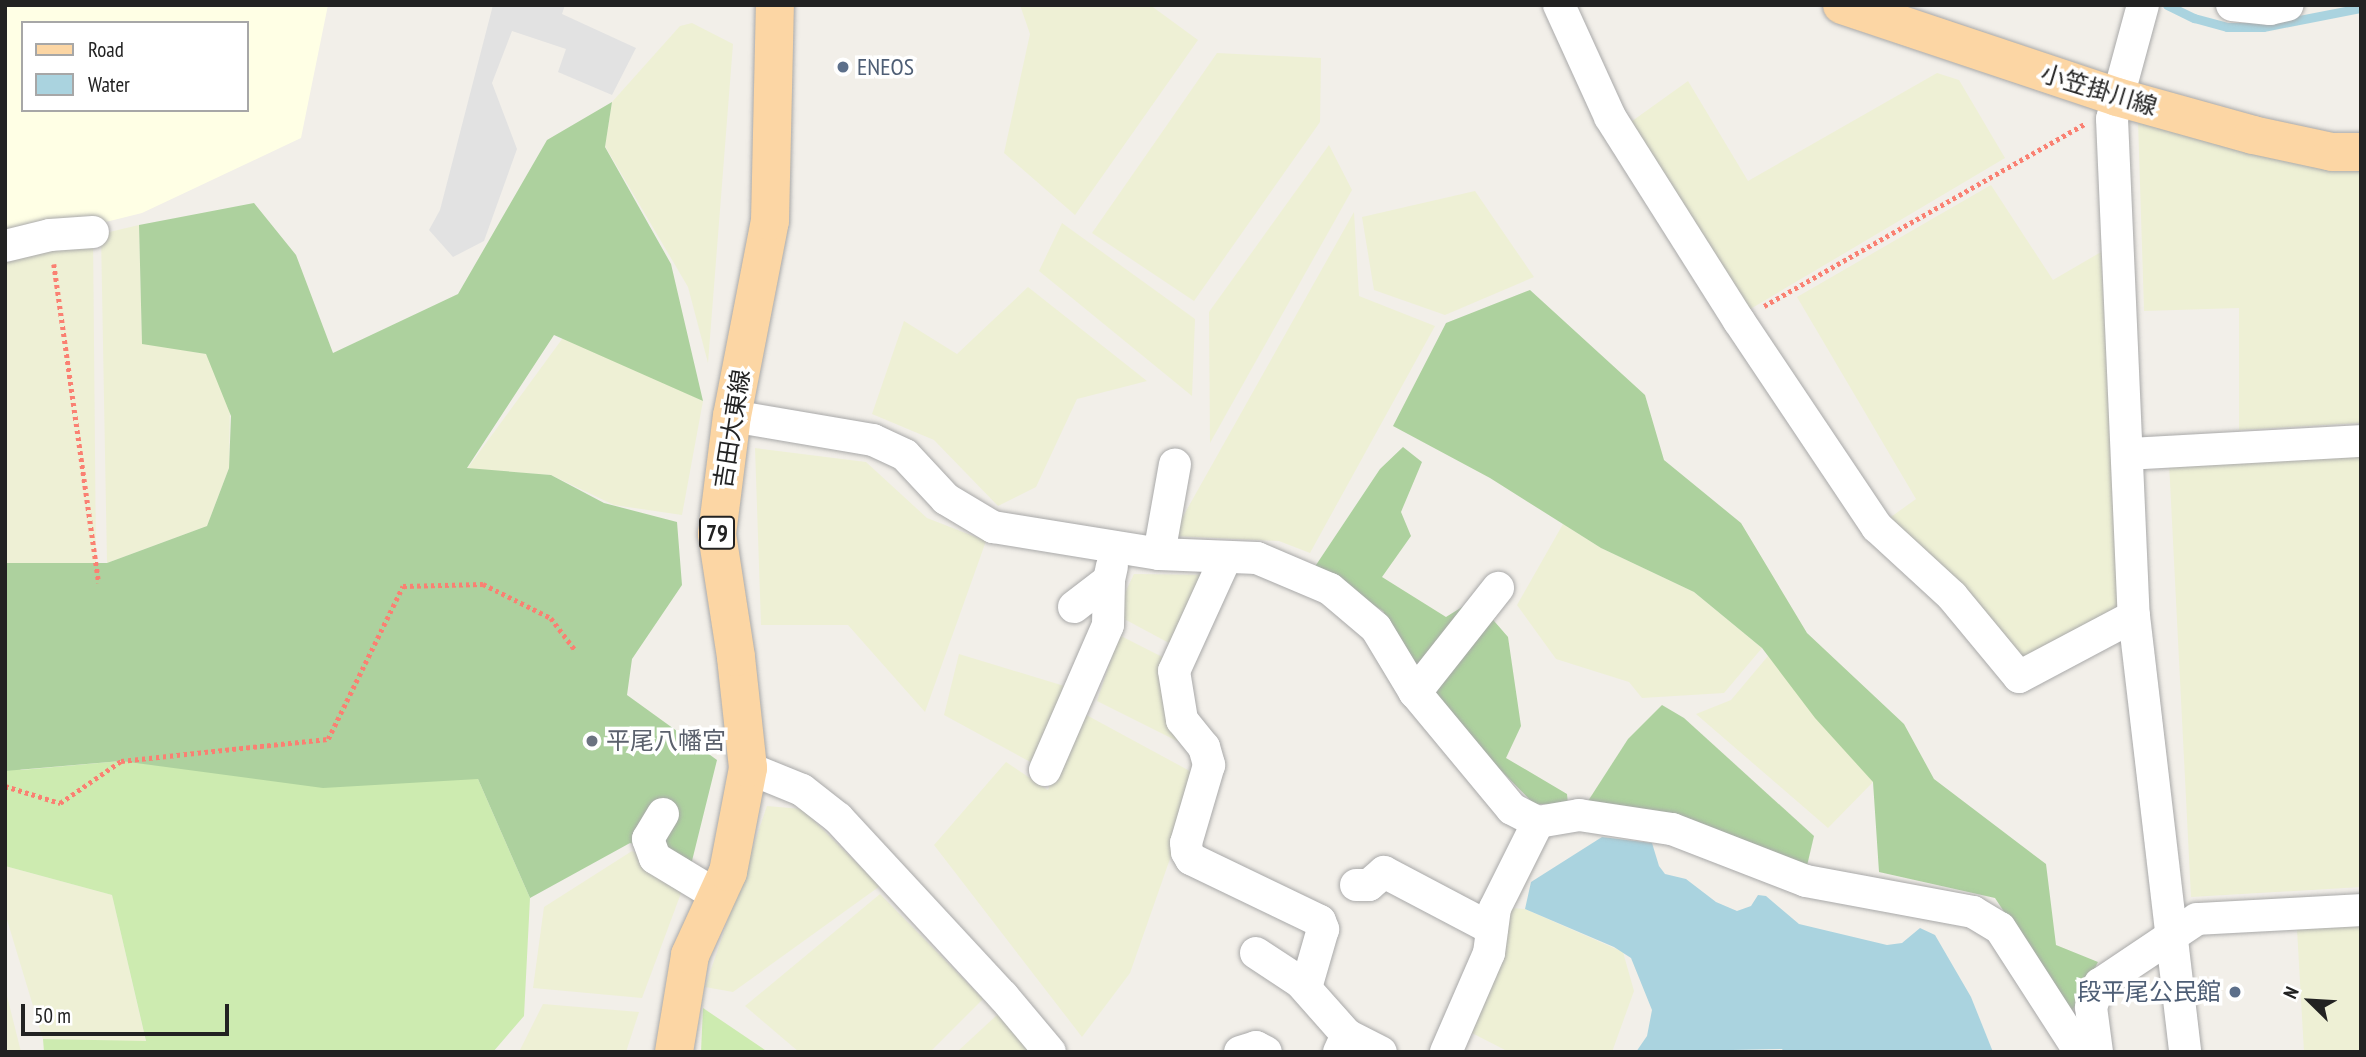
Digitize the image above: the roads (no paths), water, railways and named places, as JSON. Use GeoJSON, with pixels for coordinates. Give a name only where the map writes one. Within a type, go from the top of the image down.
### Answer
{"type":"FeatureCollection","features":[{"type":"Feature","properties":{"kind":"main road","name":"吉田大東線"},"geometry":{"type":"LineString","coordinates":[[674,1052],[690,955],[728,872],[748,768],[736,657],[717,534],[732,416],[770,221],[775,5]]}},
{"type":"Feature","properties":{"kind":"main road","name":"小笠掛川線"},"geometry":{"type":"LineString","coordinates":[[1842,5],[2115,108],[2332,152],[2361,152]]}},
{"type":"Feature","properties":{"kind":"street"},"geometry":{"type":"LineString","coordinates":[[1559,5],[1610,117],[1739,320],[1877,527],[1952,596],[2019,677],[2134,615]]}},
{"type":"Feature","properties":{"kind":"street"},"geometry":{"type":"LineString","coordinates":[[2143,5],[2115,108],[2134,615],[2185,1052]]}},
{"type":"Feature","properties":{"kind":"street"},"geometry":{"type":"LineString","coordinates":[[2232,5],[2270,9],[2288,5]]}},
{"type":"Feature","properties":{"kind":"street"},"geometry":{"type":"LineString","coordinates":[[5,246],[50,235],[93,232]]}},
{"type":"Feature","properties":{"kind":"street"},"geometry":{"type":"LineString","coordinates":[[732,416],[873,440],[905,455],[946,499],[993,527],[1159,554],[1257,558],[1330,589],[1376,628],[1415,693],[1512,809],[1538,822],[1579,815],[1672,829],[1806,881],[1973,912],[2000,928],[2080,1052]]}},
{"type":"Feature","properties":{"kind":"street"},"geometry":{"type":"LineString","coordinates":[[2129,454],[2361,441]]}},
{"type":"Feature","properties":{"kind":"street"},"geometry":{"type":"LineString","coordinates":[[1159,554],[1175,464]]}},
{"type":"Feature","properties":{"kind":"street"},"geometry":{"type":"LineString","coordinates":[[1045,770],[1108,625],[1108,580],[1116,548]]}},
{"type":"Feature","properties":{"kind":"street"},"geometry":{"type":"LineString","coordinates":[[1226,556],[1174,671],[1182,720],[1204,747],[1209,765],[1186,843],[1187,852],[1191,859],[1320,921],[1323,929],[1306,988]]}},
{"type":"Feature","properties":{"kind":"street"},"geometry":{"type":"LineString","coordinates":[[1074,607],[1108,580]]}},
{"type":"Feature","properties":{"kind":"street"},"geometry":{"type":"LineString","coordinates":[[1415,693],[1498,588]]}},
{"type":"Feature","properties":{"kind":"street"},"geometry":{"type":"LineString","coordinates":[[748,768],[802,790],[838,818],[1003,996],[1050,1052]]}},
{"type":"Feature","properties":{"kind":"street"},"geometry":{"type":"LineString","coordinates":[[663,814],[648,839],[655,858],[716,895]]}},
{"type":"Feature","properties":{"kind":"street"},"geometry":{"type":"LineString","coordinates":[[1446,1052],[1489,953],[1495,908],[1538,822]]}},
{"type":"Feature","properties":{"kind":"street"},"geometry":{"type":"LineString","coordinates":[[1356,885],[1369,885],[1384,872],[1492,929]]}},
{"type":"Feature","properties":{"kind":"street"},"geometry":{"type":"LineString","coordinates":[[2097,1052],[2091,1007],[2100,984],[2197,919],[2361,909]]}},
{"type":"Feature","properties":{"kind":"street"},"geometry":{"type":"LineString","coordinates":[[1256,953],[1306,988],[1343,1044],[1381,1052]]}},
{"type":"Feature","properties":{"kind":"street"},"geometry":{"type":"LineString","coordinates":[[1240,1052],[1256,1047],[1266,1052]]}},
{"type":"Feature","properties":{"kind":"water"},"geometry":{"type":"Polygon","coordinates":[[[1602,837],[1652,843],[1659,866],[1665,874],[1686,879],[1716,902],[1737,911],[1751,906],[1758,895],[1766,896],[1799,924],[1887,945],[1902,943],[1920,928],[1935,935],[1971,997],[1993,1052],[1784,1052],[1782,1049],[1636,1052],[1647,1036],[1652,1010],[1631,958],[1614,947],[1525,909],[1531,882],[1602,837]]]}},
{"type":"Feature","properties":{"kind":"waterway"},"geometry":{"type":"LineString","coordinates":[[2167,5],[2194,18],[2227,27],[2263,27],[2361,8]]}},
{"type":"Feature","properties":{"kind":"place","name":"ENEOS"},"geometry":{"type":"Point","coordinates":[843,67]}},
{"type":"Feature","properties":{"kind":"place","name":"平尾八幡宮"},"geometry":{"type":"Point","coordinates":[592,741]}},
{"type":"Feature","properties":{"kind":"place","name":"段平尾公民館"},"geometry":{"type":"Point","coordinates":[2235,992]}}]}
